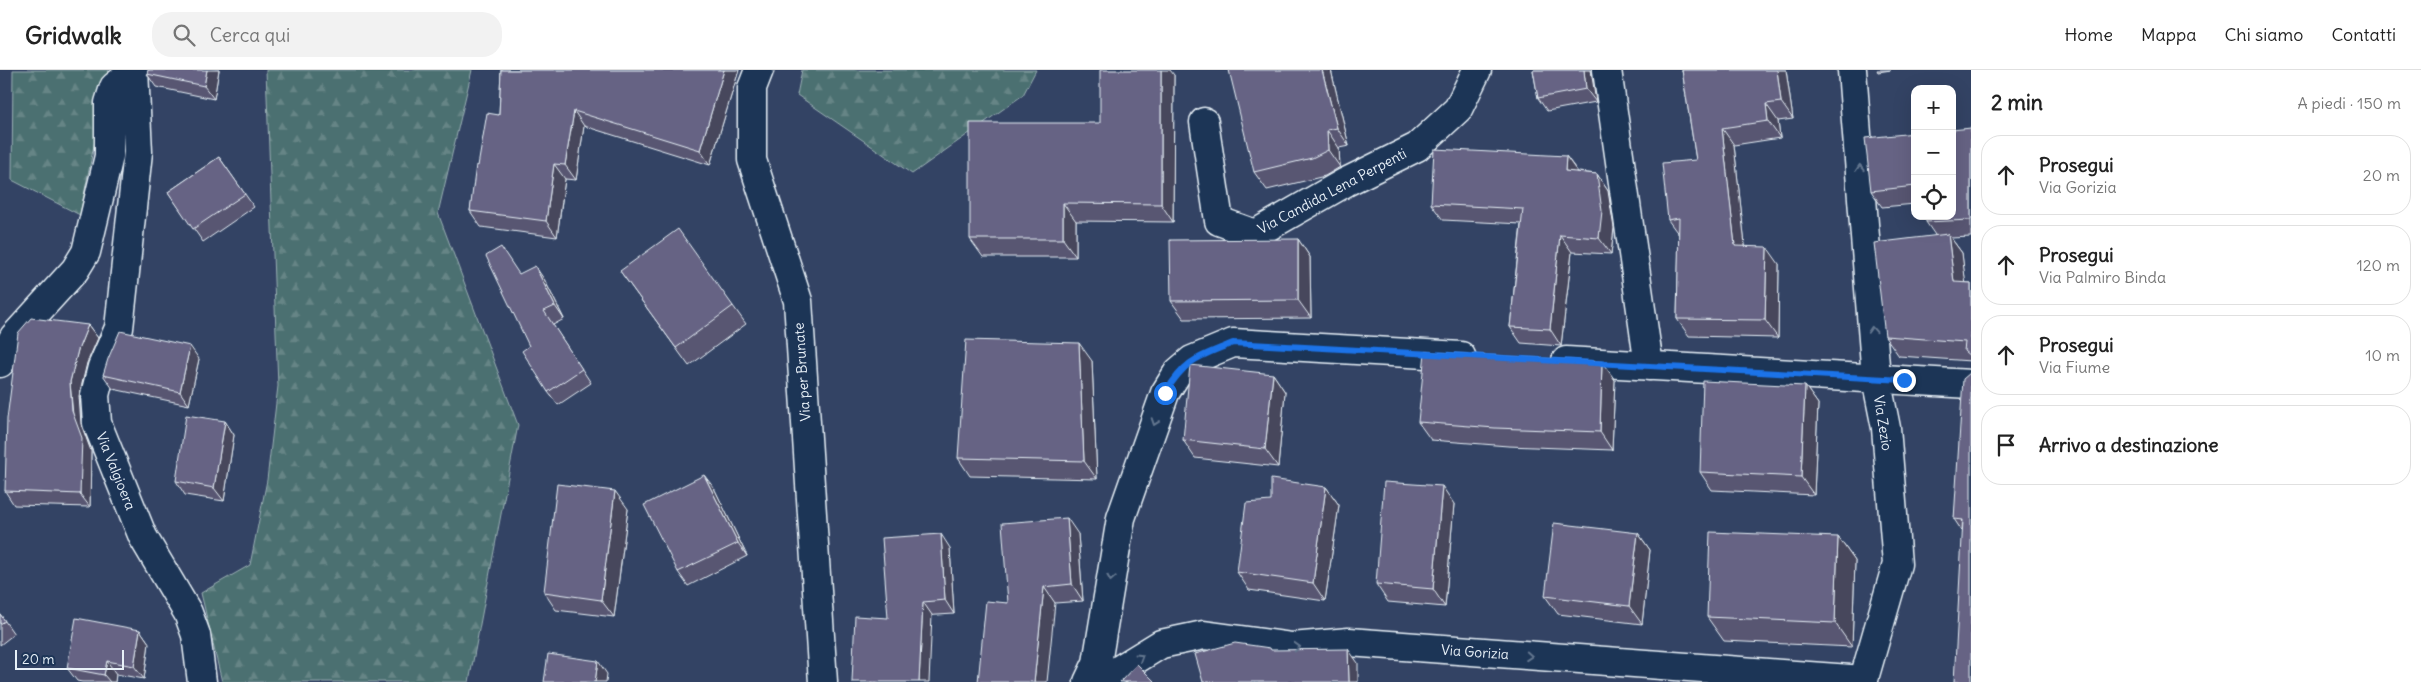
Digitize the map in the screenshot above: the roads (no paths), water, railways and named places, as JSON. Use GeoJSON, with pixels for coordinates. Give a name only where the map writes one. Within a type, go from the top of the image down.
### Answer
{"type":"FeatureCollection","features":[{"type":"Feature","properties":{"kind":"street","name":"Via per Brunate"},"geometry":{"type":"LineString","coordinates":[[759,70],[752,88],[752,160],[798,301],[823,682]]}},
{"type":"Feature","properties":{"kind":"street","name":"Via Candida Lena Perpenti"},"geometry":{"type":"LineString","coordinates":[[1204,122],[1220,221],[1255,234],[1346,182],[1417,147],[1458,109],[1477,70]]}},
{"type":"Feature","properties":{"kind":"street"},"geometry":{"type":"LineString","coordinates":[[1607,70],[1649,366]]}},
{"type":"Feature","properties":{"kind":"street","name":"Via Zezio"},"geometry":{"type":"LineString","coordinates":[[1852,70],[1876,378],[1886,428],[1897,564],[1863,681]]}},
{"type":"Feature","properties":{"kind":"street"},"geometry":{"type":"LineString","coordinates":[[0,363],[14,337],[75,270],[86,252],[109,156],[109,103],[114,87],[134,71]]}},
{"type":"Feature","properties":{"kind":"street","name":"Via Valgioera"},"geometry":{"type":"LineString","coordinates":[[134,71],[138,152],[119,328],[102,366],[95,395],[96,423],[143,537],[188,613],[196,635],[202,682]]}},
{"type":"Feature","properties":{"kind":"street"},"geometry":{"type":"LineString","coordinates":[[1088,682],[1096,663],[1121,518],[1165,393],[1178,372],[1192,360],[1233,343],[1491,357]]}},
{"type":"Feature","properties":{"kind":"street"},"geometry":{"type":"LineString","coordinates":[[1540,360],[1971,384]]}},
{"type":"Feature","properties":{"kind":"street","name":"Via Gorizia"},"geometry":{"type":"LineString","coordinates":[[1098,682],[1161,644],[1204,635],[1292,648],[1349,642],[1863,681]]}}]}
